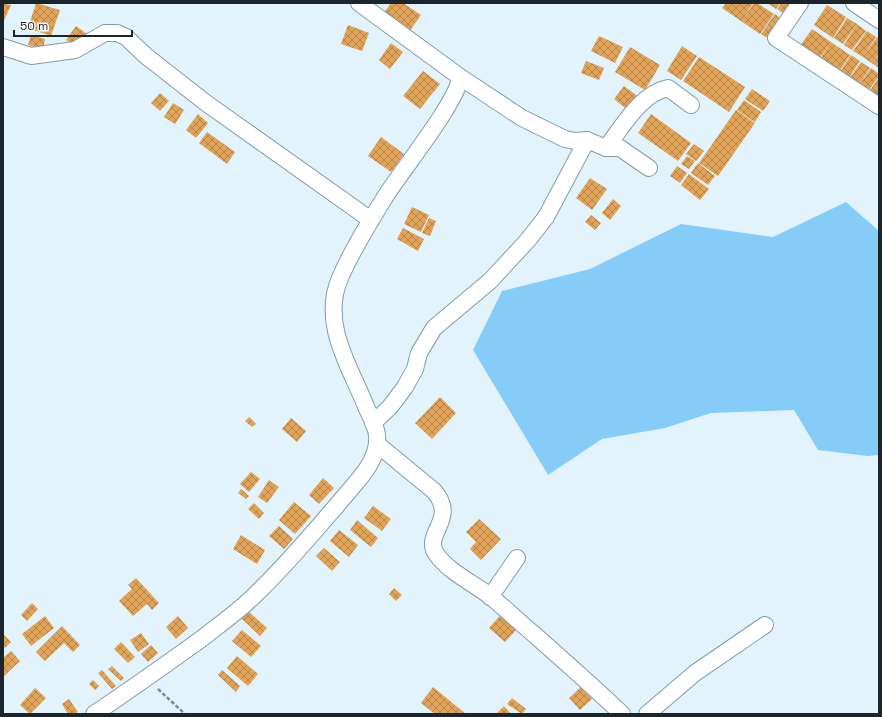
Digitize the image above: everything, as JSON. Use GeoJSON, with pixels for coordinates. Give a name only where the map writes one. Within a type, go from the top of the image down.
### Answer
{"type":"FeatureCollection","features":[{"type":"Feature","properties":{"kind":"street"},"geometry":{"type":"LineString","coordinates":[[359,3],[460,77],[522,118],[565,138],[575,141],[587,140],[606,148],[620,148],[649,168]]}},
{"type":"Feature","properties":{"kind":"street"},"geometry":{"type":"LineString","coordinates":[[800,3],[776,38],[879,106]]}},
{"type":"Feature","properties":{"kind":"street"},"geometry":{"type":"LineString","coordinates":[[854,3],[879,20]]}},
{"type":"Feature","properties":{"kind":"street"},"geometry":{"type":"LineString","coordinates":[[3,47],[31,56],[75,50],[105,33],[117,33],[126,37],[146,56],[206,103],[371,220]]}},
{"type":"Feature","properties":{"kind":"street"},"geometry":{"type":"LineString","coordinates":[[94,714],[147,679],[226,621],[259,592],[318,527],[368,467],[377,444],[376,429],[361,392],[347,365],[340,344],[333,303],[334,295],[341,276],[371,220],[448,103],[459,84],[460,77]]}},
{"type":"Feature","properties":{"kind":"street"},"geometry":{"type":"LineString","coordinates":[[606,148],[646,98],[659,90],[668,88],[691,105]]}},
{"type":"Feature","properties":{"kind":"street"},"geometry":{"type":"LineString","coordinates":[[373,423],[390,408],[405,387],[415,369],[419,353],[434,328],[490,281],[528,240],[546,217],[587,140]]}},
{"type":"Feature","properties":{"kind":"street"},"geometry":{"type":"LineString","coordinates":[[377,444],[434,491],[440,498],[444,506],[443,516],[432,543],[433,550],[441,561],[490,597],[592,685],[622,714]]}},
{"type":"Feature","properties":{"kind":"street"},"geometry":{"type":"LineString","coordinates":[[490,597],[517,558]]}},
{"type":"Feature","properties":{"kind":"street"},"geometry":{"type":"LineString","coordinates":[[647,714],[695,674],[765,624]]}},
{"type":"Feature","properties":{"kind":"path"},"geometry":{"type":"LineString","coordinates":[[147,679],[185,714]]}},
{"type":"Feature","properties":{"kind":"water"},"geometry":{"type":"Polygon","coordinates":[[[846,202],[879,231],[879,455],[868,456],[818,450],[794,410],[711,413],[665,428],[602,439],[548,475],[473,350],[502,291],[590,269],[681,224],[773,237],[846,202]]]}},
{"type":"Feature","properties":{"kind":"building"},"geometry":{"type":"Polygon","coordinates":[[[3,3],[11,5],[3,23],[3,3]]]}},
{"type":"Feature","properties":{"kind":"building"},"geometry":{"type":"Polygon","coordinates":[[[36,3],[60,10],[51,36],[28,28],[36,3]]]}},
{"type":"Feature","properties":{"kind":"building"},"geometry":{"type":"Polygon","coordinates":[[[391,3],[403,3],[421,15],[409,32],[383,14],[391,3]]]}},
{"type":"Feature","properties":{"kind":"building"},"geometry":{"type":"Polygon","coordinates":[[[726,3],[753,3],[743,19],[754,3],[757,3],[774,14],[760,34],[722,8],[726,3]]]}},
{"type":"Feature","properties":{"kind":"building"},"geometry":{"type":"Polygon","coordinates":[[[767,3],[780,3],[776,9],[767,3]]]}},
{"type":"Feature","properties":{"kind":"building"},"geometry":{"type":"Polygon","coordinates":[[[781,3],[794,3],[786,15],[777,9],[781,3]]]}},
{"type":"Feature","properties":{"kind":"building"},"geometry":{"type":"Polygon","coordinates":[[[827,5],[846,17],[833,38],[814,25],[827,5]]]}},
{"type":"Feature","properties":{"kind":"building"},"geometry":{"type":"Polygon","coordinates":[[[775,14],[784,21],[771,40],[761,34],[775,14]]]}},
{"type":"Feature","properties":{"kind":"building"},"geometry":{"type":"Polygon","coordinates":[[[847,18],[857,24],[843,44],[834,38],[847,18]]]}},
{"type":"Feature","properties":{"kind":"building"},"geometry":{"type":"Polygon","coordinates":[[[857,24],[866,31],[852,50],[844,45],[857,24]]]}},
{"type":"Feature","properties":{"kind":"building"},"geometry":{"type":"Polygon","coordinates":[[[348,25],[369,33],[362,51],[341,44],[348,25]]]}},
{"type":"Feature","properties":{"kind":"building"},"geometry":{"type":"Polygon","coordinates":[[[76,26],[87,34],[77,48],[66,40],[76,26]]]}},
{"type":"Feature","properties":{"kind":"building"},"geometry":{"type":"Polygon","coordinates":[[[812,29],[831,42],[817,62],[798,49],[812,29]]]}},
{"type":"Feature","properties":{"kind":"building"},"geometry":{"type":"Polygon","coordinates":[[[867,31],[876,37],[863,57],[853,51],[867,31]]]}},
{"type":"Feature","properties":{"kind":"building"},"geometry":{"type":"Polygon","coordinates":[[[31,35],[45,39],[43,49],[28,45],[31,35]]]}},
{"type":"Feature","properties":{"kind":"building"},"geometry":{"type":"Polygon","coordinates":[[[599,36],[623,47],[615,63],[591,51],[599,36]]]}},
{"type":"Feature","properties":{"kind":"building"},"geometry":{"type":"Polygon","coordinates":[[[877,37],[879,39],[879,54],[873,64],[863,57],[877,37]]]}},
{"type":"Feature","properties":{"kind":"building"},"geometry":{"type":"Polygon","coordinates":[[[831,42],[850,55],[837,75],[818,62],[831,42]]]}},
{"type":"Feature","properties":{"kind":"building"},"geometry":{"type":"Polygon","coordinates":[[[391,43],[403,52],[390,69],[379,60],[391,43]]]}},
{"type":"Feature","properties":{"kind":"building"},"geometry":{"type":"Polygon","coordinates":[[[682,46],[697,56],[681,80],[667,71],[682,46]]]}},
{"type":"Feature","properties":{"kind":"building"},"geometry":{"type":"Polygon","coordinates":[[[630,47],[660,65],[645,90],[615,72],[630,47]]]}},
{"type":"Feature","properties":{"kind":"building"},"geometry":{"type":"Polygon","coordinates":[[[851,55],[860,61],[847,81],[838,75],[851,55]]]}},
{"type":"Feature","properties":{"kind":"building"},"geometry":{"type":"Polygon","coordinates":[[[879,55],[879,68],[873,64],[879,55]]]}},
{"type":"Feature","properties":{"kind":"building"},"geometry":{"type":"Polygon","coordinates":[[[699,57],[745,87],[729,112],[683,81],[699,57]]]}},
{"type":"Feature","properties":{"kind":"building"},"geometry":{"type":"Polygon","coordinates":[[[586,61],[604,68],[599,80],[581,73],[586,61]]]}},
{"type":"Feature","properties":{"kind":"building"},"geometry":{"type":"Polygon","coordinates":[[[861,62],[870,68],[857,88],[847,82],[861,62]]]}},
{"type":"Feature","properties":{"kind":"building"},"geometry":{"type":"Polygon","coordinates":[[[871,68],[879,74],[879,76],[866,94],[857,88],[871,68]]]}},
{"type":"Feature","properties":{"kind":"building"},"geometry":{"type":"Polygon","coordinates":[[[423,71],[440,84],[420,109],[403,96],[423,71]]]}},
{"type":"Feature","properties":{"kind":"building"},"geometry":{"type":"Polygon","coordinates":[[[879,77],[879,97],[867,95],[879,77]]]}},
{"type":"Feature","properties":{"kind":"building"},"geometry":{"type":"Polygon","coordinates":[[[624,86],[640,98],[630,112],[614,99],[624,86]]]}},
{"type":"Feature","properties":{"kind":"building"},"geometry":{"type":"Polygon","coordinates":[[[752,89],[770,101],[763,111],[745,99],[752,89]]]}},
{"type":"Feature","properties":{"kind":"building"},"geometry":{"type":"Polygon","coordinates":[[[160,93],[169,101],[160,111],[151,103],[160,93]]]}},
{"type":"Feature","properties":{"kind":"building"},"geometry":{"type":"Polygon","coordinates":[[[744,100],[761,112],[755,122],[737,110],[744,100]]]}},
{"type":"Feature","properties":{"kind":"building"},"geometry":{"type":"Polygon","coordinates":[[[173,103],[184,110],[175,124],[164,117],[173,103]]]}},
{"type":"Feature","properties":{"kind":"building"},"geometry":{"type":"Polygon","coordinates":[[[736,110],[755,123],[718,176],[699,163],[736,110]]]}},
{"type":"Feature","properties":{"kind":"building"},"geometry":{"type":"Polygon","coordinates":[[[198,114],[208,123],[196,138],[186,130],[198,114]]]}},
{"type":"Feature","properties":{"kind":"building"},"geometry":{"type":"Polygon","coordinates":[[[651,114],[691,143],[678,161],[638,133],[651,114]]]}},
{"type":"Feature","properties":{"kind":"building"},"geometry":{"type":"Polygon","coordinates":[[[207,132],[235,152],[227,164],[199,143],[207,132]]]}},
{"type":"Feature","properties":{"kind":"building"},"geometry":{"type":"Polygon","coordinates":[[[381,137],[404,154],[391,172],[368,156],[381,137]]]}},
{"type":"Feature","properties":{"kind":"building"},"geometry":{"type":"Polygon","coordinates":[[[694,144],[704,151],[696,161],[686,154],[694,144]]]}},
{"type":"Feature","properties":{"kind":"building"},"geometry":{"type":"Polygon","coordinates":[[[687,156],[695,161],[689,169],[681,164],[687,156]]]}},
{"type":"Feature","properties":{"kind":"building"},"geometry":{"type":"Polygon","coordinates":[[[698,163],[715,176],[708,185],[691,173],[698,163]]]}},
{"type":"Feature","properties":{"kind":"building"},"geometry":{"type":"Polygon","coordinates":[[[677,166],[687,173],[680,183],[670,176],[677,166]]]}},
{"type":"Feature","properties":{"kind":"building"},"geometry":{"type":"Polygon","coordinates":[[[689,174],[709,189],[700,200],[681,185],[689,174]]]}},
{"type":"Feature","properties":{"kind":"building"},"geometry":{"type":"Polygon","coordinates":[[[590,178],[607,189],[592,210],[576,198],[590,178]]]}},
{"type":"Feature","properties":{"kind":"building"},"geometry":{"type":"Polygon","coordinates":[[[613,199],[621,206],[610,220],[602,213],[613,199]]]}},
{"type":"Feature","properties":{"kind":"building"},"geometry":{"type":"Polygon","coordinates":[[[412,207],[429,215],[421,232],[404,224],[412,207]]]}},
{"type":"Feature","properties":{"kind":"building"},"geometry":{"type":"Polygon","coordinates":[[[591,215],[601,223],[595,230],[585,222],[591,215]]]}},
{"type":"Feature","properties":{"kind":"building"},"geometry":{"type":"Polygon","coordinates":[[[429,218],[436,221],[430,236],[422,233],[429,218]]]}},
{"type":"Feature","properties":{"kind":"building"},"geometry":{"type":"Polygon","coordinates":[[[403,228],[424,239],[418,251],[397,239],[403,228]]]}},
{"type":"Feature","properties":{"kind":"building"},"geometry":{"type":"Polygon","coordinates":[[[440,397],[456,413],[432,439],[415,423],[440,397]]]}},
{"type":"Feature","properties":{"kind":"building"},"geometry":{"type":"Polygon","coordinates":[[[249,417],[256,424],[252,427],[245,421],[249,417]]]}},
{"type":"Feature","properties":{"kind":"building"},"geometry":{"type":"Polygon","coordinates":[[[291,418],[306,431],[297,442],[282,429],[291,418]]]}},
{"type":"Feature","properties":{"kind":"building"},"geometry":{"type":"Polygon","coordinates":[[[251,472],[260,479],[249,492],[240,484],[251,472]]]}},
{"type":"Feature","properties":{"kind":"building"},"geometry":{"type":"Polygon","coordinates":[[[323,478],[334,488],[319,504],[309,495],[323,478]]]}},
{"type":"Feature","properties":{"kind":"building"},"geometry":{"type":"Polygon","coordinates":[[[269,480],[279,487],[267,503],[258,497],[269,480]]]}},
{"type":"Feature","properties":{"kind":"building"},"geometry":{"type":"Polygon","coordinates":[[[241,489],[249,496],[246,499],[238,493],[241,489]]]}},
{"type":"Feature","properties":{"kind":"building"},"geometry":{"type":"Polygon","coordinates":[[[294,502],[311,516],[295,534],[279,520],[294,502]]]}},
{"type":"Feature","properties":{"kind":"building"},"geometry":{"type":"Polygon","coordinates":[[[254,503],[264,513],[259,519],[248,509],[254,503]]]}},
{"type":"Feature","properties":{"kind":"building"},"geometry":{"type":"Polygon","coordinates":[[[373,506],[391,519],[382,531],[364,518],[373,506]]]}},
{"type":"Feature","properties":{"kind":"building"},"geometry":{"type":"Polygon","coordinates":[[[479,519],[501,539],[481,560],[470,549],[476,542],[466,532],[479,519]]]}},
{"type":"Feature","properties":{"kind":"building"},"geometry":{"type":"Polygon","coordinates":[[[357,520],[378,538],[371,547],[350,530],[357,520]]]}},
{"type":"Feature","properties":{"kind":"building"},"geometry":{"type":"Polygon","coordinates":[[[279,526],[293,539],[284,549],[269,536],[279,526]]]}},
{"type":"Feature","properties":{"kind":"building"},"geometry":{"type":"Polygon","coordinates":[[[339,530],[358,545],[349,557],[330,541],[339,530]]]}},
{"type":"Feature","properties":{"kind":"building"},"geometry":{"type":"Polygon","coordinates":[[[241,535],[265,550],[257,564],[233,549],[241,535]]]}},
{"type":"Feature","properties":{"kind":"building"},"geometry":{"type":"Polygon","coordinates":[[[324,548],[340,562],[332,571],[316,556],[324,548]]]}},
{"type":"Feature","properties":{"kind":"building"},"geometry":{"type":"Polygon","coordinates":[[[136,578],[159,603],[152,610],[147,604],[133,616],[119,601],[132,589],[128,585],[136,578]]]}},
{"type":"Feature","properties":{"kind":"building"},"geometry":{"type":"Polygon","coordinates":[[[394,588],[402,595],[396,601],[389,594],[394,588]]]}},
{"type":"Feature","properties":{"kind":"building"},"geometry":{"type":"Polygon","coordinates":[[[32,603],[38,609],[27,621],[21,615],[32,603]]]}},
{"type":"Feature","properties":{"kind":"building"},"geometry":{"type":"Polygon","coordinates":[[[248,611],[267,628],[260,636],[241,618],[248,611]]]}},
{"type":"Feature","properties":{"kind":"building"},"geometry":{"type":"Polygon","coordinates":[[[504,611],[520,626],[505,642],[489,628],[504,611]]]}},
{"type":"Feature","properties":{"kind":"building"},"geometry":{"type":"Polygon","coordinates":[[[45,616],[54,628],[31,646],[22,634],[45,616]]]}},
{"type":"Feature","properties":{"kind":"building"},"geometry":{"type":"Polygon","coordinates":[[[178,616],[188,628],[176,639],[166,627],[178,616]]]}},
{"type":"Feature","properties":{"kind":"building"},"geometry":{"type":"Polygon","coordinates":[[[62,626],[80,645],[73,652],[64,643],[45,661],[36,652],[62,626]]]}},
{"type":"Feature","properties":{"kind":"building"},"geometry":{"type":"Polygon","coordinates":[[[242,630],[261,646],[251,657],[232,641],[242,630]]]}},
{"type":"Feature","properties":{"kind":"building"},"geometry":{"type":"Polygon","coordinates":[[[141,633],[149,644],[138,652],[130,640],[141,633]]]}},
{"type":"Feature","properties":{"kind":"building"},"geometry":{"type":"Polygon","coordinates":[[[3,634],[11,642],[5,648],[3,646],[3,634]]]}},
{"type":"Feature","properties":{"kind":"building"},"geometry":{"type":"Polygon","coordinates":[[[121,642],[135,657],[128,663],[114,649],[121,642]]]}},
{"type":"Feature","properties":{"kind":"building"},"geometry":{"type":"Polygon","coordinates":[[[151,645],[158,653],[148,662],[141,654],[151,645]]]}},
{"type":"Feature","properties":{"kind":"building"},"geometry":{"type":"Polygon","coordinates":[[[11,651],[20,661],[3,677],[3,658],[11,651]]]}},
{"type":"Feature","properties":{"kind":"building"},"geometry":{"type":"Polygon","coordinates":[[[237,656],[258,674],[248,686],[227,668],[237,656]]]}},
{"type":"Feature","properties":{"kind":"building"},"geometry":{"type":"Polygon","coordinates":[[[112,666],[124,678],[121,681],[108,669],[112,666]]]}},
{"type":"Feature","properties":{"kind":"building"},"geometry":{"type":"Polygon","coordinates":[[[102,670],[116,686],[112,689],[98,673],[102,670]]]}},
{"type":"Feature","properties":{"kind":"building"},"geometry":{"type":"Polygon","coordinates":[[[222,670],[240,686],[236,692],[218,675],[222,670]]]}},
{"type":"Feature","properties":{"kind":"building"},"geometry":{"type":"Polygon","coordinates":[[[93,680],[99,686],[95,690],[89,684],[93,680]]]}},
{"type":"Feature","properties":{"kind":"building"},"geometry":{"type":"Polygon","coordinates":[[[433,687],[466,714],[435,714],[421,703],[433,687]]]}},
{"type":"Feature","properties":{"kind":"building"},"geometry":{"type":"Polygon","coordinates":[[[581,687],[592,699],[580,710],[569,698],[581,687]]]}},
{"type":"Feature","properties":{"kind":"building"},"geometry":{"type":"Polygon","coordinates":[[[35,688],[46,698],[30,714],[20,705],[35,688]]]}},
{"type":"Feature","properties":{"kind":"building"},"geometry":{"type":"Polygon","coordinates":[[[512,698],[526,709],[522,714],[507,704],[512,698]]]}},
{"type":"Feature","properties":{"kind":"building"},"geometry":{"type":"Polygon","coordinates":[[[69,699],[78,712],[75,714],[68,714],[62,704],[69,699]]]}},
{"type":"Feature","properties":{"kind":"building"},"geometry":{"type":"Polygon","coordinates":[[[504,706],[511,714],[496,714],[504,706]]]}}]}
